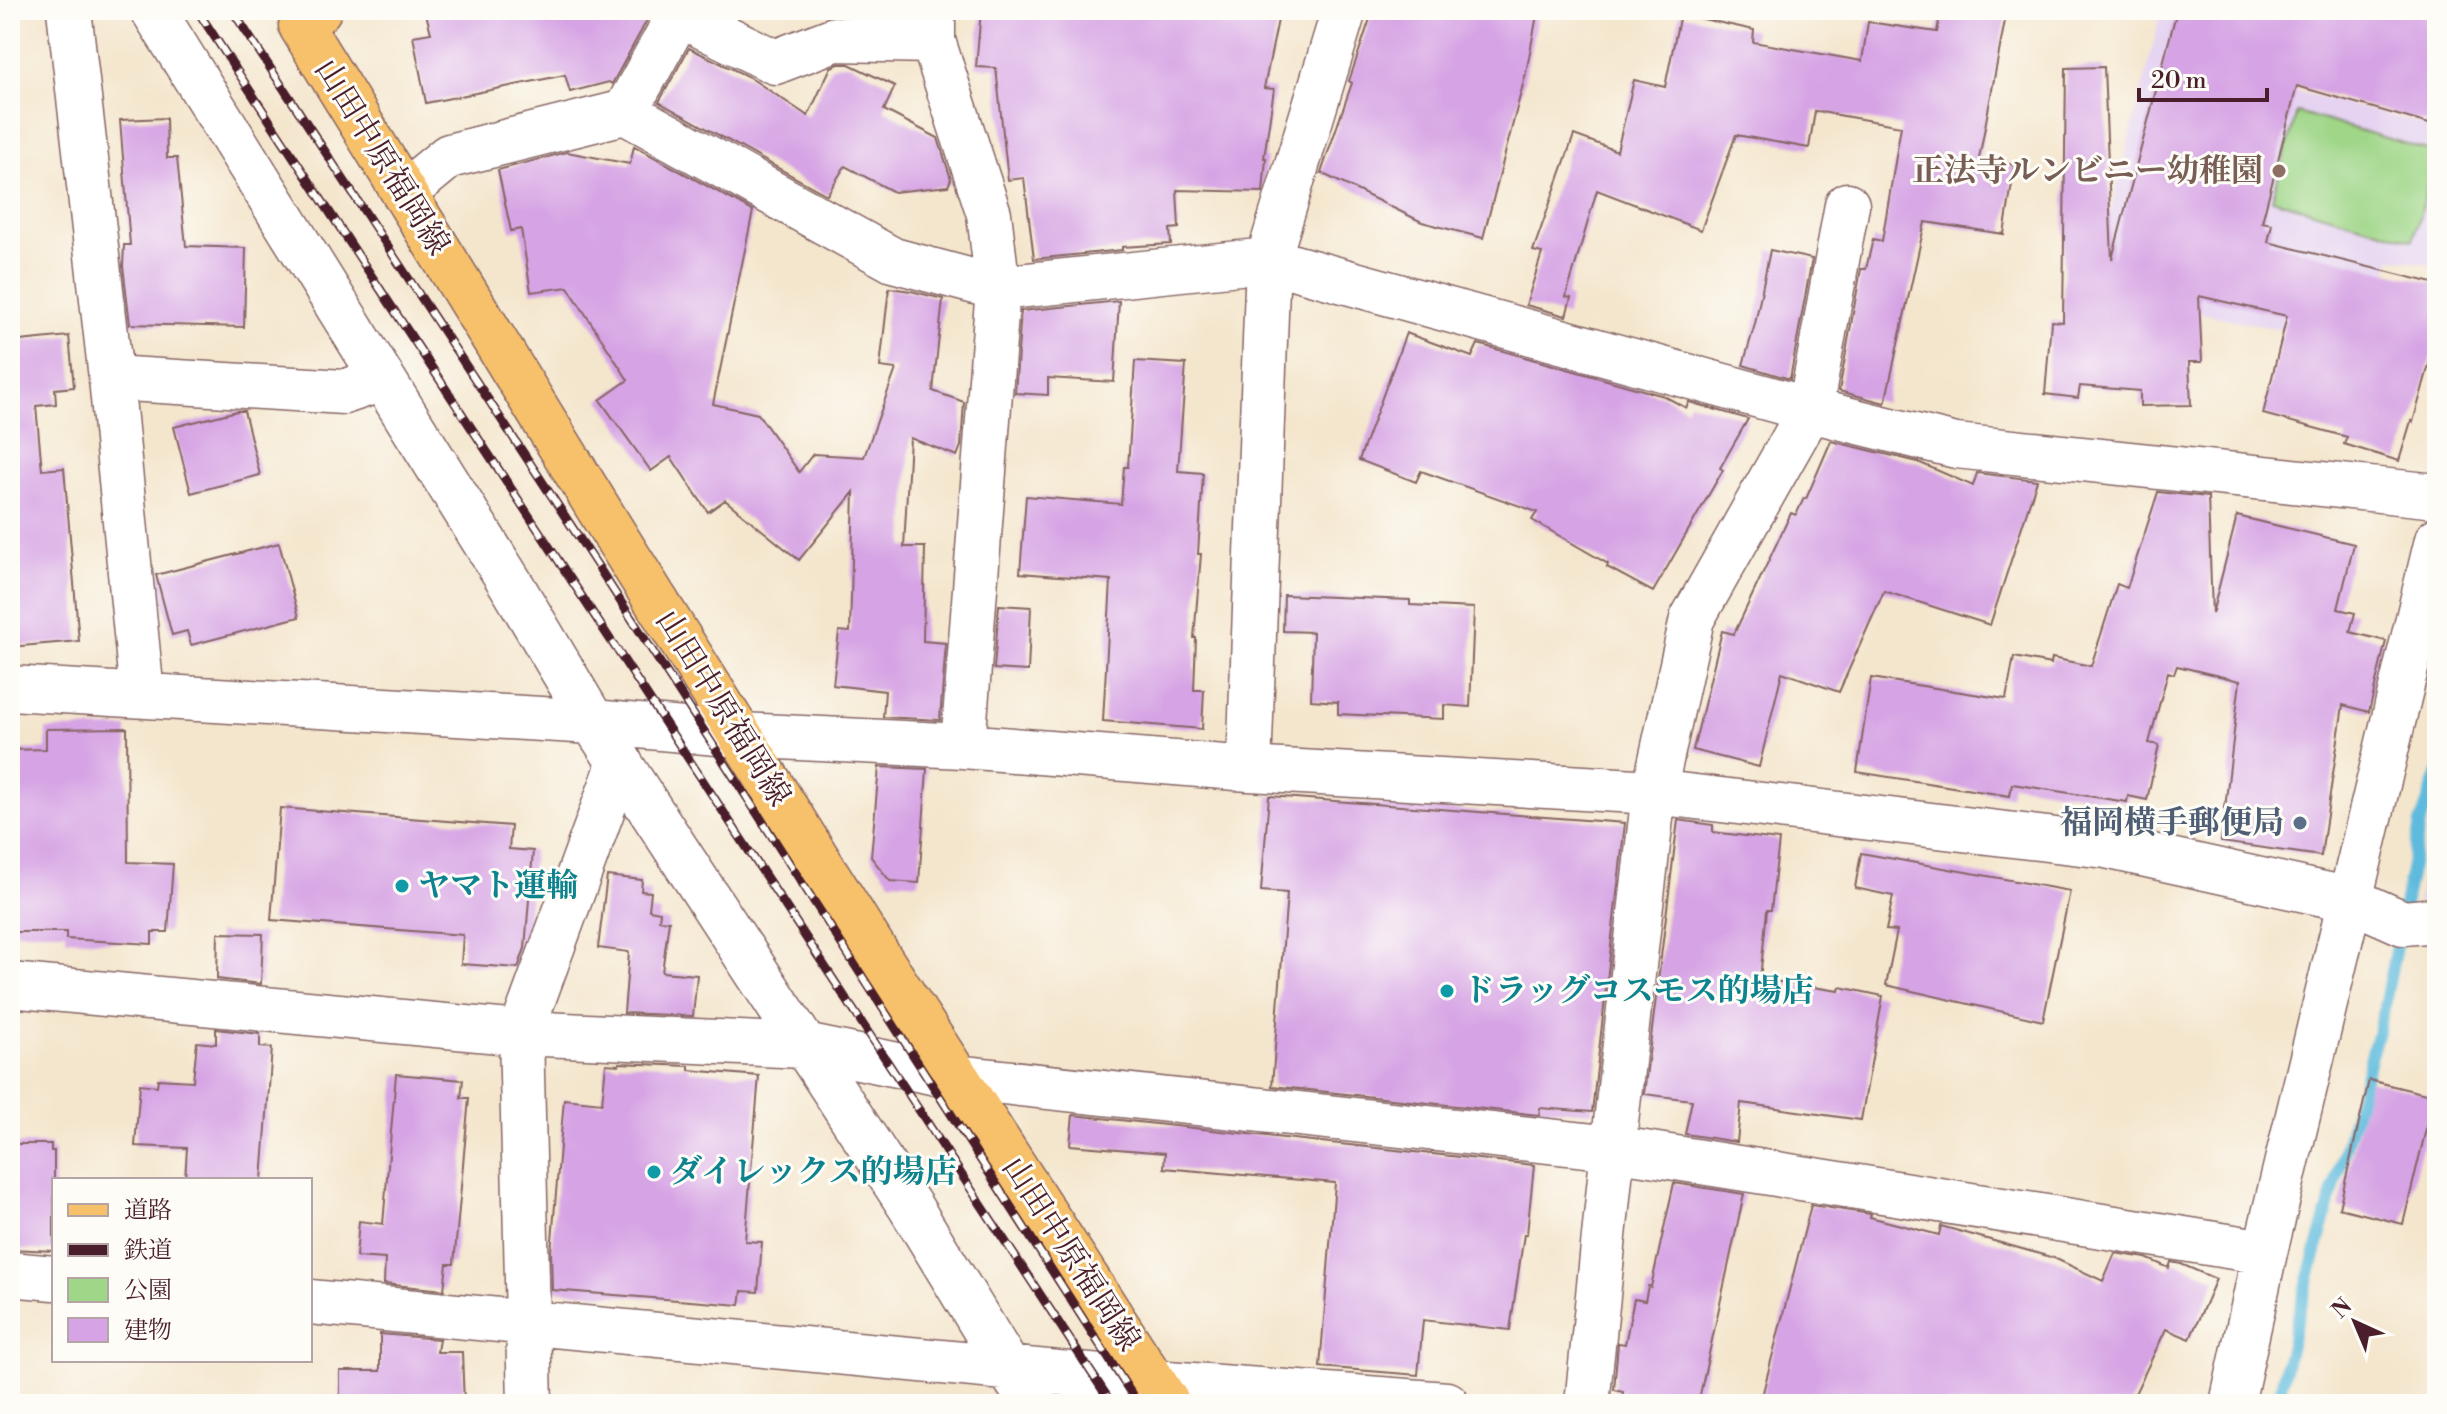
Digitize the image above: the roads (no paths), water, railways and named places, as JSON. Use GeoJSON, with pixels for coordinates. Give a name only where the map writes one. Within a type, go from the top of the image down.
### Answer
{"type":"FeatureCollection","features":[{"type":"Feature","properties":{"kind":"main road","name":"山田中原福岡線"},"geometry":{"type":"LineString","coordinates":[[303,15],[404,193],[740,735],[1161,1393]]}},
{"type":"Feature","properties":{"kind":"street"},"geometry":{"type":"LineString","coordinates":[[69,10],[111,378],[142,695]]}},
{"type":"Feature","properties":{"kind":"street"},"geometry":{"type":"LineString","coordinates":[[153,10],[514,589],[593,722],[911,1208],[1032,1404]]}},
{"type":"Feature","properties":{"kind":"street"},"geometry":{"type":"LineString","coordinates":[[1249,769],[1268,260],[1344,10]]}},
{"type":"Feature","properties":{"kind":"street"},"geometry":{"type":"LineString","coordinates":[[625,112],[676,20],[696,23],[775,62],[835,39],[933,26],[989,214],[998,288],[963,746]]}},
{"type":"Feature","properties":{"kind":"street"},"geometry":{"type":"LineString","coordinates":[[404,193],[449,156],[625,112],[893,260],[998,288],[1268,260],[1810,410],[1956,446],[2437,496]]}},
{"type":"Feature","properties":{"kind":"street"},"geometry":{"type":"LineString","coordinates":[[1587,1404],[1654,792],[1692,619],[1810,410],[1847,205]]}},
{"type":"Feature","properties":{"kind":"street"},"geometry":{"type":"LineString","coordinates":[[111,378],[344,392],[382,379]]}},
{"type":"Feature","properties":{"kind":"street"},"geometry":{"type":"LineString","coordinates":[[2232,1404],[2265,1252],[2437,540]]}},
{"type":"Feature","properties":{"kind":"street"},"geometry":{"type":"LineString","coordinates":[[10,688],[593,722],[740,735],[963,746],[1249,769],[1654,792],[2106,846],[2351,900],[2403,923],[2437,920]]}},
{"type":"Feature","properties":{"kind":"street"},"geometry":{"type":"LineString","coordinates":[[530,1404],[521,1033],[620,762]]}},
{"type":"Feature","properties":{"kind":"street"},"geometry":{"type":"LineString","coordinates":[[10,985],[521,1033],[805,1046],[956,1077],[1613,1148],[2265,1252]]}},
{"type":"Feature","properties":{"kind":"street"},"geometry":{"type":"LineString","coordinates":[[10,1274],[52,1278]]}},
{"type":"Feature","properties":{"kind":"street"},"geometry":{"type":"LineString","coordinates":[[312,1302],[1007,1366],[1161,1393],[1447,1404]]}},
{"type":"Feature","properties":{"kind":"waterway"},"geometry":{"type":"LineString","coordinates":[[2277,1404],[2295,1327],[2383,1013],[2420,824],[2437,775]]}},
{"type":"Feature","properties":{"kind":"railway"},"geometry":{"type":"LineString","coordinates":[[197,10],[1112,1404]]}},
{"type":"Feature","properties":{"kind":"railway"},"geometry":{"type":"LineString","coordinates":[[232,10],[597,565],[1138,1404]]}},
{"type":"Feature","properties":{"kind":"place","name":"正法寺ルンビニー幼稚園"},"geometry":{"type":"Point","coordinates":[2279,171]}},
{"type":"Feature","properties":{"kind":"place","name":"福岡横手郵便局"},"geometry":{"type":"Point","coordinates":[2300,823]}},
{"type":"Feature","properties":{"kind":"place","name":"ヤマト運輸"},"geometry":{"type":"Point","coordinates":[402,886]}},
{"type":"Feature","properties":{"kind":"place","name":"ドラッグコスモス的場店"},"geometry":{"type":"Point","coordinates":[1447,991]}},
{"type":"Feature","properties":{"kind":"place","name":"ダイレックス的場店"},"geometry":{"type":"Point","coordinates":[654,1172]}}]}
